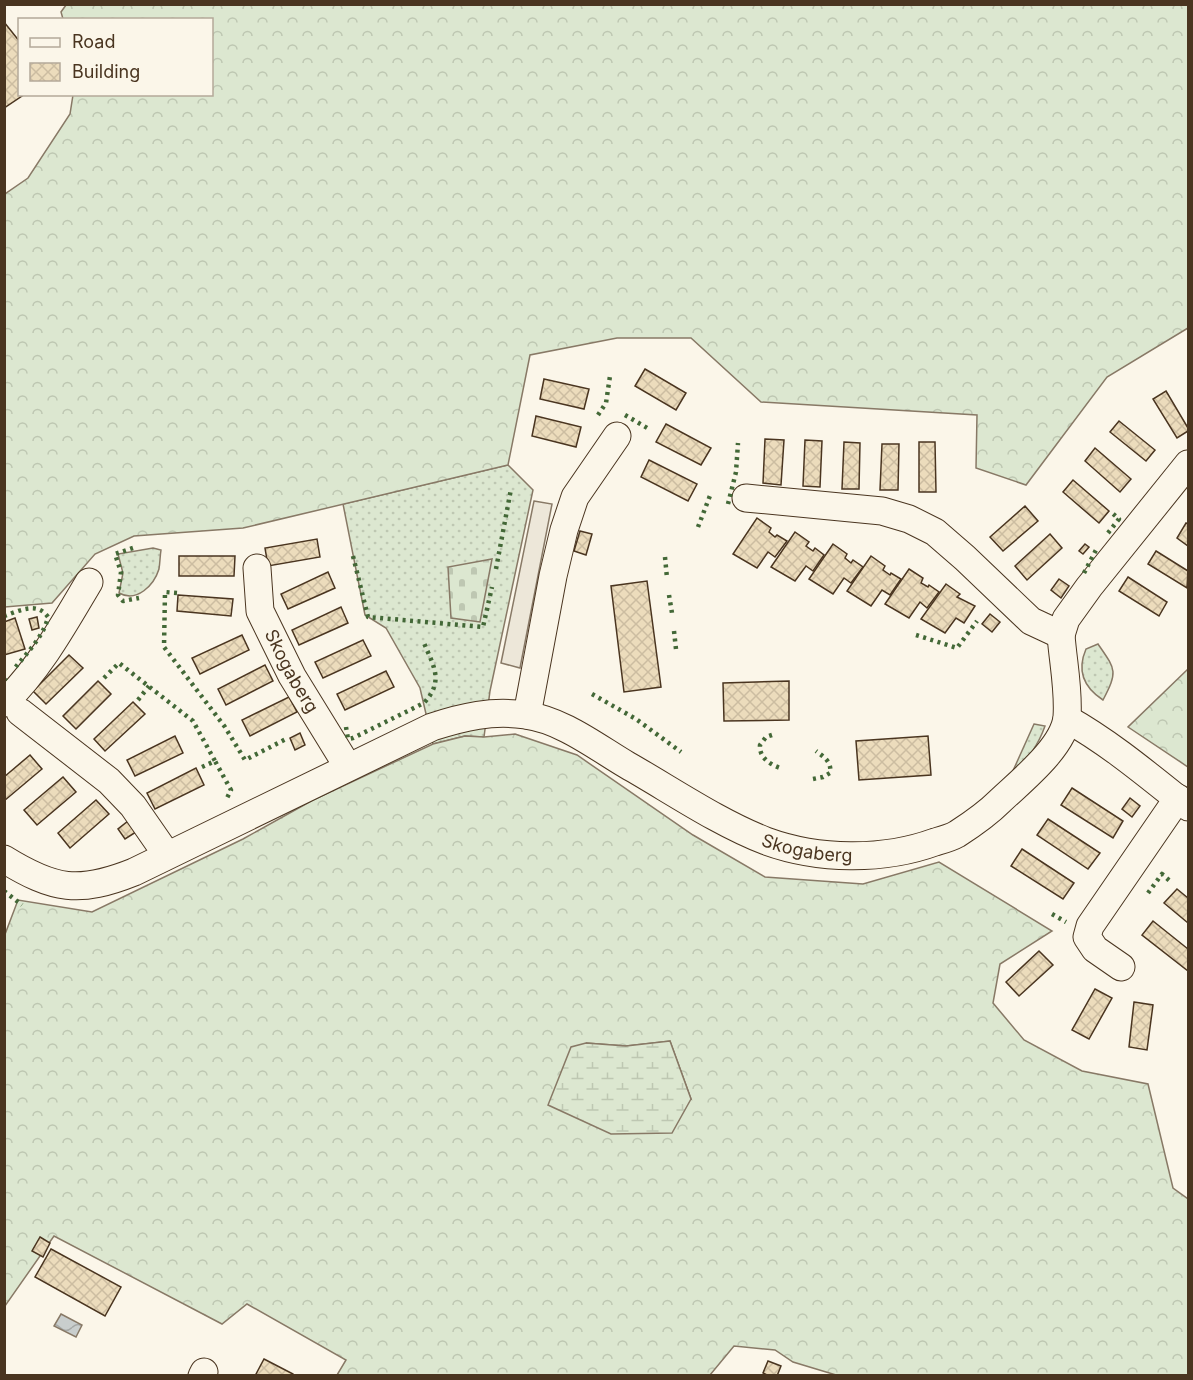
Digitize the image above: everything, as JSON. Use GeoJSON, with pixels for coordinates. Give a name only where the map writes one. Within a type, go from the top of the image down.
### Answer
{"type":"FeatureCollection","features":[{"type":"Feature","properties":{"kind":"street"},"geometry":{"type":"LineString","coordinates":[[527,715],[553,576],[575,497],[617,436]]}},
{"type":"Feature","properties":{"kind":"street"},"geometry":{"type":"LineString","coordinates":[[1121,967],[1090,944],[1087,937],[1090,926],[1183,802],[1067,719],[1061,635],[1066,619],[1089,587],[1188,464]]}},
{"type":"Feature","properties":{"kind":"street"},"geometry":{"type":"LineString","coordinates":[[746,498],[882,511],[909,519],[935,532],[1031,621],[1061,635]]}},
{"type":"Feature","properties":{"kind":"street","name":"Skogaberg"},"geometry":{"type":"LineString","coordinates":[[257,568],[260,611],[291,674],[348,767]]}},
{"type":"Feature","properties":{"kind":"street"},"geometry":{"type":"LineString","coordinates":[[88,582],[59,634],[17,690],[12,708],[109,781],[133,806],[167,855]]}},
{"type":"Feature","properties":{"kind":"street","name":"Skogaberg"},"geometry":{"type":"LineString","coordinates":[[4,859],[43,880],[73,886],[110,881],[432,727],[462,717],[495,712],[527,715],[558,725],[729,824],[766,841],[794,850],[881,855],[918,848],[955,835],[997,805],[1034,769],[1062,733],[1067,719]]}},
{"type":"Feature","properties":{"kind":"green space"},"geometry":{"type":"Polygon","coordinates":[[[66,5],[1188,5],[1188,328],[1107,377],[1026,485],[976,468],[977,415],[761,402],[691,338],[617,338],[530,355],[508,465],[243,528],[134,536],[95,554],[52,603],[5,607],[5,194],[28,178],[70,114],[73,96],[213,96],[213,18],[63,18],[61,12],[66,5]]]}},
{"type":"Feature","properties":{"kind":"green space"},"geometry":{"type":"Polygon","coordinates":[[[508,465],[533,490],[490,691],[484,737],[465,736],[433,744],[420,688],[386,628],[365,615],[343,504],[508,465]]]}},
{"type":"Feature","properties":{"kind":"green space"},"geometry":{"type":"Polygon","coordinates":[[[153,548],[161,550],[159,569],[153,581],[138,594],[132,596],[119,593],[123,573],[118,554],[153,548]]]}},
{"type":"Feature","properties":{"kind":"green space"},"geometry":{"type":"Polygon","coordinates":[[[492,559],[480,622],[451,618],[448,567],[492,559]]]}},
{"type":"Feature","properties":{"kind":"green space"},"geometry":{"type":"Polygon","coordinates":[[[1098,644],[1113,671],[1111,683],[1103,700],[1086,684],[1082,671],[1086,649],[1098,644]]]}},
{"type":"Feature","properties":{"kind":"green space"},"geometry":{"type":"Polygon","coordinates":[[[1188,669],[1188,767],[1128,727],[1188,669]]]}},
{"type":"Feature","properties":{"kind":"green space"},"geometry":{"type":"Polygon","coordinates":[[[1034,724],[1045,726],[1036,746],[1012,773],[1034,724]]]}},
{"type":"Feature","properties":{"kind":"green space"},"geometry":{"type":"Polygon","coordinates":[[[515,734],[577,755],[693,835],[765,877],[863,884],[939,862],[1052,931],[1000,964],[993,1003],[1024,1040],[1082,1071],[1148,1084],[1173,1188],[1188,1199],[1188,1375],[836,1375],[793,1362],[775,1350],[734,1346],[710,1375],[337,1375],[346,1360],[247,1304],[222,1324],[54,1236],[5,1306],[4,937],[18,900],[92,912],[243,839],[313,800],[433,744],[465,736],[515,734]],[[670,1041],[626,1046],[586,1043],[691,1099],[670,1041]]]}},
{"type":"Feature","properties":{"kind":"green space"},"geometry":{"type":"Polygon","coordinates":[[[670,1041],[691,1099],[672,1133],[611,1134],[548,1105],[571,1047],[586,1043],[626,1046],[670,1041]]]}},
{"type":"Feature","properties":{"kind":"shaded area"},"geometry":{"type":"Polygon","coordinates":[[[534,501],[552,504],[520,668],[501,663],[534,501]]]}},
{"type":"Feature","properties":{"kind":"water"},"geometry":{"type":"Polygon","coordinates":[[[61,1314],[82,1325],[76,1337],[54,1326],[61,1314]]]}},
{"type":"Feature","properties":{"kind":"building"},"geometry":{"type":"Polygon","coordinates":[[[4,22],[18,40],[18,96],[22,96],[4,108],[4,22]]]}},
{"type":"Feature","properties":{"kind":"building"},"geometry":{"type":"Polygon","coordinates":[[[645,369],[686,393],[676,410],[635,386],[645,369]]]}},
{"type":"Feature","properties":{"kind":"building"},"geometry":{"type":"Polygon","coordinates":[[[544,379],[589,389],[584,409],[540,399],[544,379]]]}},
{"type":"Feature","properties":{"kind":"building"},"geometry":{"type":"Polygon","coordinates":[[[1166,391],[1188,428],[1188,431],[1177,438],[1153,399],[1166,391]]]}},
{"type":"Feature","properties":{"kind":"building"},"geometry":{"type":"Polygon","coordinates":[[[536,416],[581,427],[576,447],[532,436],[536,416]]]}},
{"type":"Feature","properties":{"kind":"building"},"geometry":{"type":"Polygon","coordinates":[[[1119,421],[1155,450],[1146,461],[1110,432],[1119,421]]]}},
{"type":"Feature","properties":{"kind":"building"},"geometry":{"type":"Polygon","coordinates":[[[666,424],[711,448],[701,465],[656,442],[666,424]]]}},
{"type":"Feature","properties":{"kind":"building"},"geometry":{"type":"Polygon","coordinates":[[[765,439],[784,440],[781,485],[763,483],[765,439]]]}},
{"type":"Feature","properties":{"kind":"building"},"geometry":{"type":"Polygon","coordinates":[[[805,440],[822,441],[820,487],[803,486],[805,440]]]}},
{"type":"Feature","properties":{"kind":"building"},"geometry":{"type":"Polygon","coordinates":[[[844,442],[860,443],[859,489],[842,489],[844,442]]]}},
{"type":"Feature","properties":{"kind":"building"},"geometry":{"type":"Polygon","coordinates":[[[919,442],[935,442],[936,492],[919,492],[919,442]]]}},
{"type":"Feature","properties":{"kind":"building"},"geometry":{"type":"Polygon","coordinates":[[[882,444],[899,444],[898,490],[880,490],[882,444]]]}},
{"type":"Feature","properties":{"kind":"building"},"geometry":{"type":"Polygon","coordinates":[[[1095,448],[1131,479],[1120,492],[1085,461],[1095,448]]]}},
{"type":"Feature","properties":{"kind":"building"},"geometry":{"type":"Polygon","coordinates":[[[649,460],[697,484],[688,501],[641,477],[649,460]]]}},
{"type":"Feature","properties":{"kind":"building"},"geometry":{"type":"Polygon","coordinates":[[[1073,480],[1109,511],[1099,523],[1063,492],[1073,480]]]}},
{"type":"Feature","properties":{"kind":"building"},"geometry":{"type":"Polygon","coordinates":[[[1025,506],[1038,521],[1003,551],[990,537],[1025,506]]]}},
{"type":"Feature","properties":{"kind":"building"},"geometry":{"type":"Polygon","coordinates":[[[757,518],[771,528],[769,532],[775,537],[777,535],[787,541],[775,557],[768,552],[757,568],[733,554],[757,518]]]}},
{"type":"Feature","properties":{"kind":"building"},"geometry":{"type":"Polygon","coordinates":[[[1186,523],[1188,524],[1188,546],[1177,538],[1186,523]]]}},
{"type":"Feature","properties":{"kind":"building"},"geometry":{"type":"Polygon","coordinates":[[[580,531],[592,534],[586,555],[574,551],[580,531]]]}},
{"type":"Feature","properties":{"kind":"building"},"geometry":{"type":"Polygon","coordinates":[[[795,532],[809,542],[806,546],[813,551],[815,548],[824,555],[813,571],[806,566],[795,581],[771,567],[795,532]]]}},
{"type":"Feature","properties":{"kind":"building"},"geometry":{"type":"Polygon","coordinates":[[[1050,534],[1062,548],[1027,580],[1015,566],[1050,534]]]}},
{"type":"Feature","properties":{"kind":"building"},"geometry":{"type":"Polygon","coordinates":[[[317,539],[320,557],[268,566],[265,548],[317,539]]]}},
{"type":"Feature","properties":{"kind":"building"},"geometry":{"type":"Polygon","coordinates":[[[833,544],[847,554],[845,558],[851,563],[853,560],[863,567],[851,583],[844,578],[833,594],[809,579],[833,544]]]}},
{"type":"Feature","properties":{"kind":"building"},"geometry":{"type":"Polygon","coordinates":[[[1085,544],[1089,547],[1083,554],[1079,551],[1085,544]]]}},
{"type":"Feature","properties":{"kind":"building"},"geometry":{"type":"Polygon","coordinates":[[[1156,551],[1188,571],[1187,588],[1148,564],[1156,551]]]}},
{"type":"Feature","properties":{"kind":"building"},"geometry":{"type":"Polygon","coordinates":[[[179,556],[235,556],[234,576],[179,576],[179,556]]]}},
{"type":"Feature","properties":{"kind":"building"},"geometry":{"type":"Polygon","coordinates":[[[871,556],[885,566],[883,570],[901,579],[890,595],[882,590],[871,606],[847,591],[871,556]]]}},
{"type":"Feature","properties":{"kind":"building"},"geometry":{"type":"Polygon","coordinates":[[[909,569],[923,578],[921,583],[939,592],[927,608],[920,602],[909,618],[885,604],[909,569]]]}},
{"type":"Feature","properties":{"kind":"building"},"geometry":{"type":"Polygon","coordinates":[[[328,572],[335,588],[288,609],[281,594],[328,572]]]}},
{"type":"Feature","properties":{"kind":"building"},"geometry":{"type":"Polygon","coordinates":[[[1128,577],[1167,602],[1159,616],[1119,591],[1128,577]]]}},
{"type":"Feature","properties":{"kind":"building"},"geometry":{"type":"Polygon","coordinates":[[[1059,579],[1069,586],[1061,598],[1051,590],[1059,579]]]}},
{"type":"Feature","properties":{"kind":"building"},"geometry":{"type":"Polygon","coordinates":[[[647,581],[661,687],[624,692],[611,586],[647,581]]]}},
{"type":"Feature","properties":{"kind":"building"},"geometry":{"type":"Polygon","coordinates":[[[946,584],[960,594],[957,597],[975,606],[964,623],[956,618],[945,633],[921,619],[946,584]]]}},
{"type":"Feature","properties":{"kind":"building"},"geometry":{"type":"Polygon","coordinates":[[[178,595],[233,599],[231,616],[177,611],[178,595]]]}},
{"type":"Feature","properties":{"kind":"building"},"geometry":{"type":"Polygon","coordinates":[[[341,607],[348,623],[299,645],[292,630],[341,607]]]}},
{"type":"Feature","properties":{"kind":"building"},"geometry":{"type":"Polygon","coordinates":[[[990,614],[1000,622],[992,632],[982,624],[990,614]]]}},
{"type":"Feature","properties":{"kind":"building"},"geometry":{"type":"Polygon","coordinates":[[[37,617],[39,628],[32,630],[29,619],[37,617]]]}},
{"type":"Feature","properties":{"kind":"building"},"geometry":{"type":"Polygon","coordinates":[[[15,618],[25,649],[4,655],[4,622],[15,618]]]}},
{"type":"Feature","properties":{"kind":"building"},"geometry":{"type":"Polygon","coordinates":[[[242,635],[249,650],[200,674],[192,658],[242,635]]]}},
{"type":"Feature","properties":{"kind":"building"},"geometry":{"type":"Polygon","coordinates":[[[363,640],[371,656],[323,678],[315,662],[363,640]]]}},
{"type":"Feature","properties":{"kind":"building"},"geometry":{"type":"Polygon","coordinates":[[[69,655],[83,668],[46,704],[33,691],[69,655]]]}},
{"type":"Feature","properties":{"kind":"building"},"geometry":{"type":"Polygon","coordinates":[[[265,665],[273,681],[226,705],[218,689],[265,665]]]}},
{"type":"Feature","properties":{"kind":"building"},"geometry":{"type":"Polygon","coordinates":[[[386,671],[394,687],[345,710],[337,694],[386,671]]]}},
{"type":"Feature","properties":{"kind":"building"},"geometry":{"type":"Polygon","coordinates":[[[98,681],[111,694],[76,729],[63,716],[98,681]]]}},
{"type":"Feature","properties":{"kind":"building"},"geometry":{"type":"Polygon","coordinates":[[[789,681],[789,720],[724,721],[723,683],[789,681]]]}},
{"type":"Feature","properties":{"kind":"building"},"geometry":{"type":"Polygon","coordinates":[[[289,697],[297,712],[250,736],[242,720],[289,697]]]}},
{"type":"Feature","properties":{"kind":"building"},"geometry":{"type":"Polygon","coordinates":[[[133,702],[145,714],[105,751],[94,739],[133,702]]]}},
{"type":"Feature","properties":{"kind":"building"},"geometry":{"type":"Polygon","coordinates":[[[300,733],[305,745],[295,750],[290,738],[300,733]]]}},
{"type":"Feature","properties":{"kind":"building"},"geometry":{"type":"Polygon","coordinates":[[[175,736],[183,753],[135,776],[127,760],[175,736]]]}},
{"type":"Feature","properties":{"kind":"building"},"geometry":{"type":"Polygon","coordinates":[[[928,736],[931,775],[859,780],[856,741],[928,736]]]}},
{"type":"Feature","properties":{"kind":"building"},"geometry":{"type":"Polygon","coordinates":[[[30,755],[42,769],[4,801],[4,777],[30,755]]]}},
{"type":"Feature","properties":{"kind":"building"},"geometry":{"type":"Polygon","coordinates":[[[196,768],[204,785],[155,809],[147,793],[196,768]]]}},
{"type":"Feature","properties":{"kind":"building"},"geometry":{"type":"Polygon","coordinates":[[[63,777],[76,792],[37,825],[24,810],[63,777]]]}},
{"type":"Feature","properties":{"kind":"building"},"geometry":{"type":"Polygon","coordinates":[[[1072,788],[1123,821],[1113,838],[1061,805],[1072,788]]]}},
{"type":"Feature","properties":{"kind":"building"},"geometry":{"type":"Polygon","coordinates":[[[1130,798],[1140,806],[1132,817],[1122,809],[1130,798]]]}},
{"type":"Feature","properties":{"kind":"building"},"geometry":{"type":"Polygon","coordinates":[[[96,800],[109,814],[70,848],[58,833],[96,800]]]}},
{"type":"Feature","properties":{"kind":"building"},"geometry":{"type":"Polygon","coordinates":[[[1048,819],[1100,853],[1088,869],[1037,835],[1048,819]]]}},
{"type":"Feature","properties":{"kind":"building"},"geometry":{"type":"Polygon","coordinates":[[[128,821],[136,832],[125,839],[118,829],[128,821]]]}},
{"type":"Feature","properties":{"kind":"building"},"geometry":{"type":"Polygon","coordinates":[[[1022,849],[1074,883],[1063,899],[1011,866],[1022,849]]]}},
{"type":"Feature","properties":{"kind":"building"},"geometry":{"type":"Polygon","coordinates":[[[1177,889],[1188,898],[1188,923],[1164,903],[1177,889]]]}},
{"type":"Feature","properties":{"kind":"building"},"geometry":{"type":"Polygon","coordinates":[[[1153,921],[1188,949],[1188,971],[1142,935],[1153,921]]]}},
{"type":"Feature","properties":{"kind":"building"},"geometry":{"type":"Polygon","coordinates":[[[1039,951],[1053,965],[1019,996],[1006,982],[1039,951]]]}},
{"type":"Feature","properties":{"kind":"building"},"geometry":{"type":"Polygon","coordinates":[[[1095,989],[1112,998],[1089,1039],[1072,1030],[1095,989]]]}},
{"type":"Feature","properties":{"kind":"building"},"geometry":{"type":"Polygon","coordinates":[[[1134,1002],[1153,1005],[1147,1050],[1129,1047],[1134,1002]]]}},
{"type":"Feature","properties":{"kind":"building"},"geometry":{"type":"Polygon","coordinates":[[[40,1237],[50,1243],[43,1257],[32,1251],[40,1237]]]}},
{"type":"Feature","properties":{"kind":"building"},"geometry":{"type":"Polygon","coordinates":[[[51,1249],[121,1287],[105,1316],[35,1277],[51,1249]]]}},
{"type":"Feature","properties":{"kind":"building"},"geometry":{"type":"Polygon","coordinates":[[[264,1359],[293,1374],[293,1376],[255,1376],[264,1359]]]}},
{"type":"Feature","properties":{"kind":"building"},"geometry":{"type":"Polygon","coordinates":[[[768,1361],[781,1366],[777,1376],[763,1373],[768,1361]]]}},
{"type":"Feature","properties":{"kind":"hedge"},"geometry":{"type":"LineString","coordinates":[[598,415],[606,403],[610,376]]}},
{"type":"Feature","properties":{"kind":"hedge"},"geometry":{"type":"LineString","coordinates":[[625,415],[649,429]]}},
{"type":"Feature","properties":{"kind":"hedge"},"geometry":{"type":"LineString","coordinates":[[728,504],[736,472],[738,443]]}},
{"type":"Feature","properties":{"kind":"hedge"},"geometry":{"type":"LineString","coordinates":[[496,569],[511,489]]}},
{"type":"Feature","properties":{"kind":"hedge"},"geometry":{"type":"LineString","coordinates":[[698,527],[711,493]]}},
{"type":"Feature","properties":{"kind":"hedge"},"geometry":{"type":"LineString","coordinates":[[1108,533],[1119,519],[1111,512]]}},
{"type":"Feature","properties":{"kind":"hedge"},"geometry":{"type":"LineString","coordinates":[[133,548],[115,554],[121,572],[118,595],[123,601],[139,598]]}},
{"type":"Feature","properties":{"kind":"hedge"},"geometry":{"type":"LineString","coordinates":[[1084,573],[1096,550]]}},
{"type":"Feature","properties":{"kind":"hedge"},"geometry":{"type":"LineString","coordinates":[[353,556],[368,617],[483,627],[492,587]]}},
{"type":"Feature","properties":{"kind":"hedge"},"geometry":{"type":"LineString","coordinates":[[665,557],[667,578]]}},
{"type":"Feature","properties":{"kind":"hedge"},"geometry":{"type":"LineString","coordinates":[[177,593],[165,592],[164,647],[225,727],[245,760],[288,738]]}},
{"type":"Feature","properties":{"kind":"hedge"},"geometry":{"type":"LineString","coordinates":[[669,595],[672,613]]}},
{"type":"Feature","properties":{"kind":"hedge"},"geometry":{"type":"LineString","coordinates":[[4,616],[33,608],[39,609],[48,617],[39,638],[14,669]]}},
{"type":"Feature","properties":{"kind":"hedge"},"geometry":{"type":"LineString","coordinates":[[916,635],[957,648],[977,621]]}},
{"type":"Feature","properties":{"kind":"hedge"},"geometry":{"type":"LineString","coordinates":[[674,631],[676,649]]}},
{"type":"Feature","properties":{"kind":"hedge"},"geometry":{"type":"LineString","coordinates":[[346,727],[348,739],[353,738],[424,703],[434,688],[435,681],[434,667],[424,643]]}},
{"type":"Feature","properties":{"kind":"hedge"},"geometry":{"type":"LineString","coordinates":[[104,678],[119,663],[193,721],[215,761]]}},
{"type":"Feature","properties":{"kind":"hedge"},"geometry":{"type":"LineString","coordinates":[[4,680],[7,677]]}},
{"type":"Feature","properties":{"kind":"hedge"},"geometry":{"type":"LineString","coordinates":[[138,700],[149,686]]}},
{"type":"Feature","properties":{"kind":"hedge"},"geometry":{"type":"LineString","coordinates":[[592,694],[636,719],[681,752]]}},
{"type":"Feature","properties":{"kind":"hedge"},"geometry":{"type":"LineString","coordinates":[[772,735],[766,737],[760,749],[766,760],[780,768]]}},
{"type":"Feature","properties":{"kind":"hedge"},"geometry":{"type":"LineString","coordinates":[[813,779],[830,773],[829,763],[816,751]]}},
{"type":"Feature","properties":{"kind":"hedge"},"geometry":{"type":"LineString","coordinates":[[202,767],[215,761],[231,790],[227,798]]}},
{"type":"Feature","properties":{"kind":"hedge"},"geometry":{"type":"LineString","coordinates":[[1148,893],[1162,874],[1171,882]]}},
{"type":"Feature","properties":{"kind":"hedge"},"geometry":{"type":"LineString","coordinates":[[4,891],[22,905]]}},
{"type":"Feature","properties":{"kind":"hedge"},"geometry":{"type":"LineString","coordinates":[[1052,914],[1066,922]]}}]}
